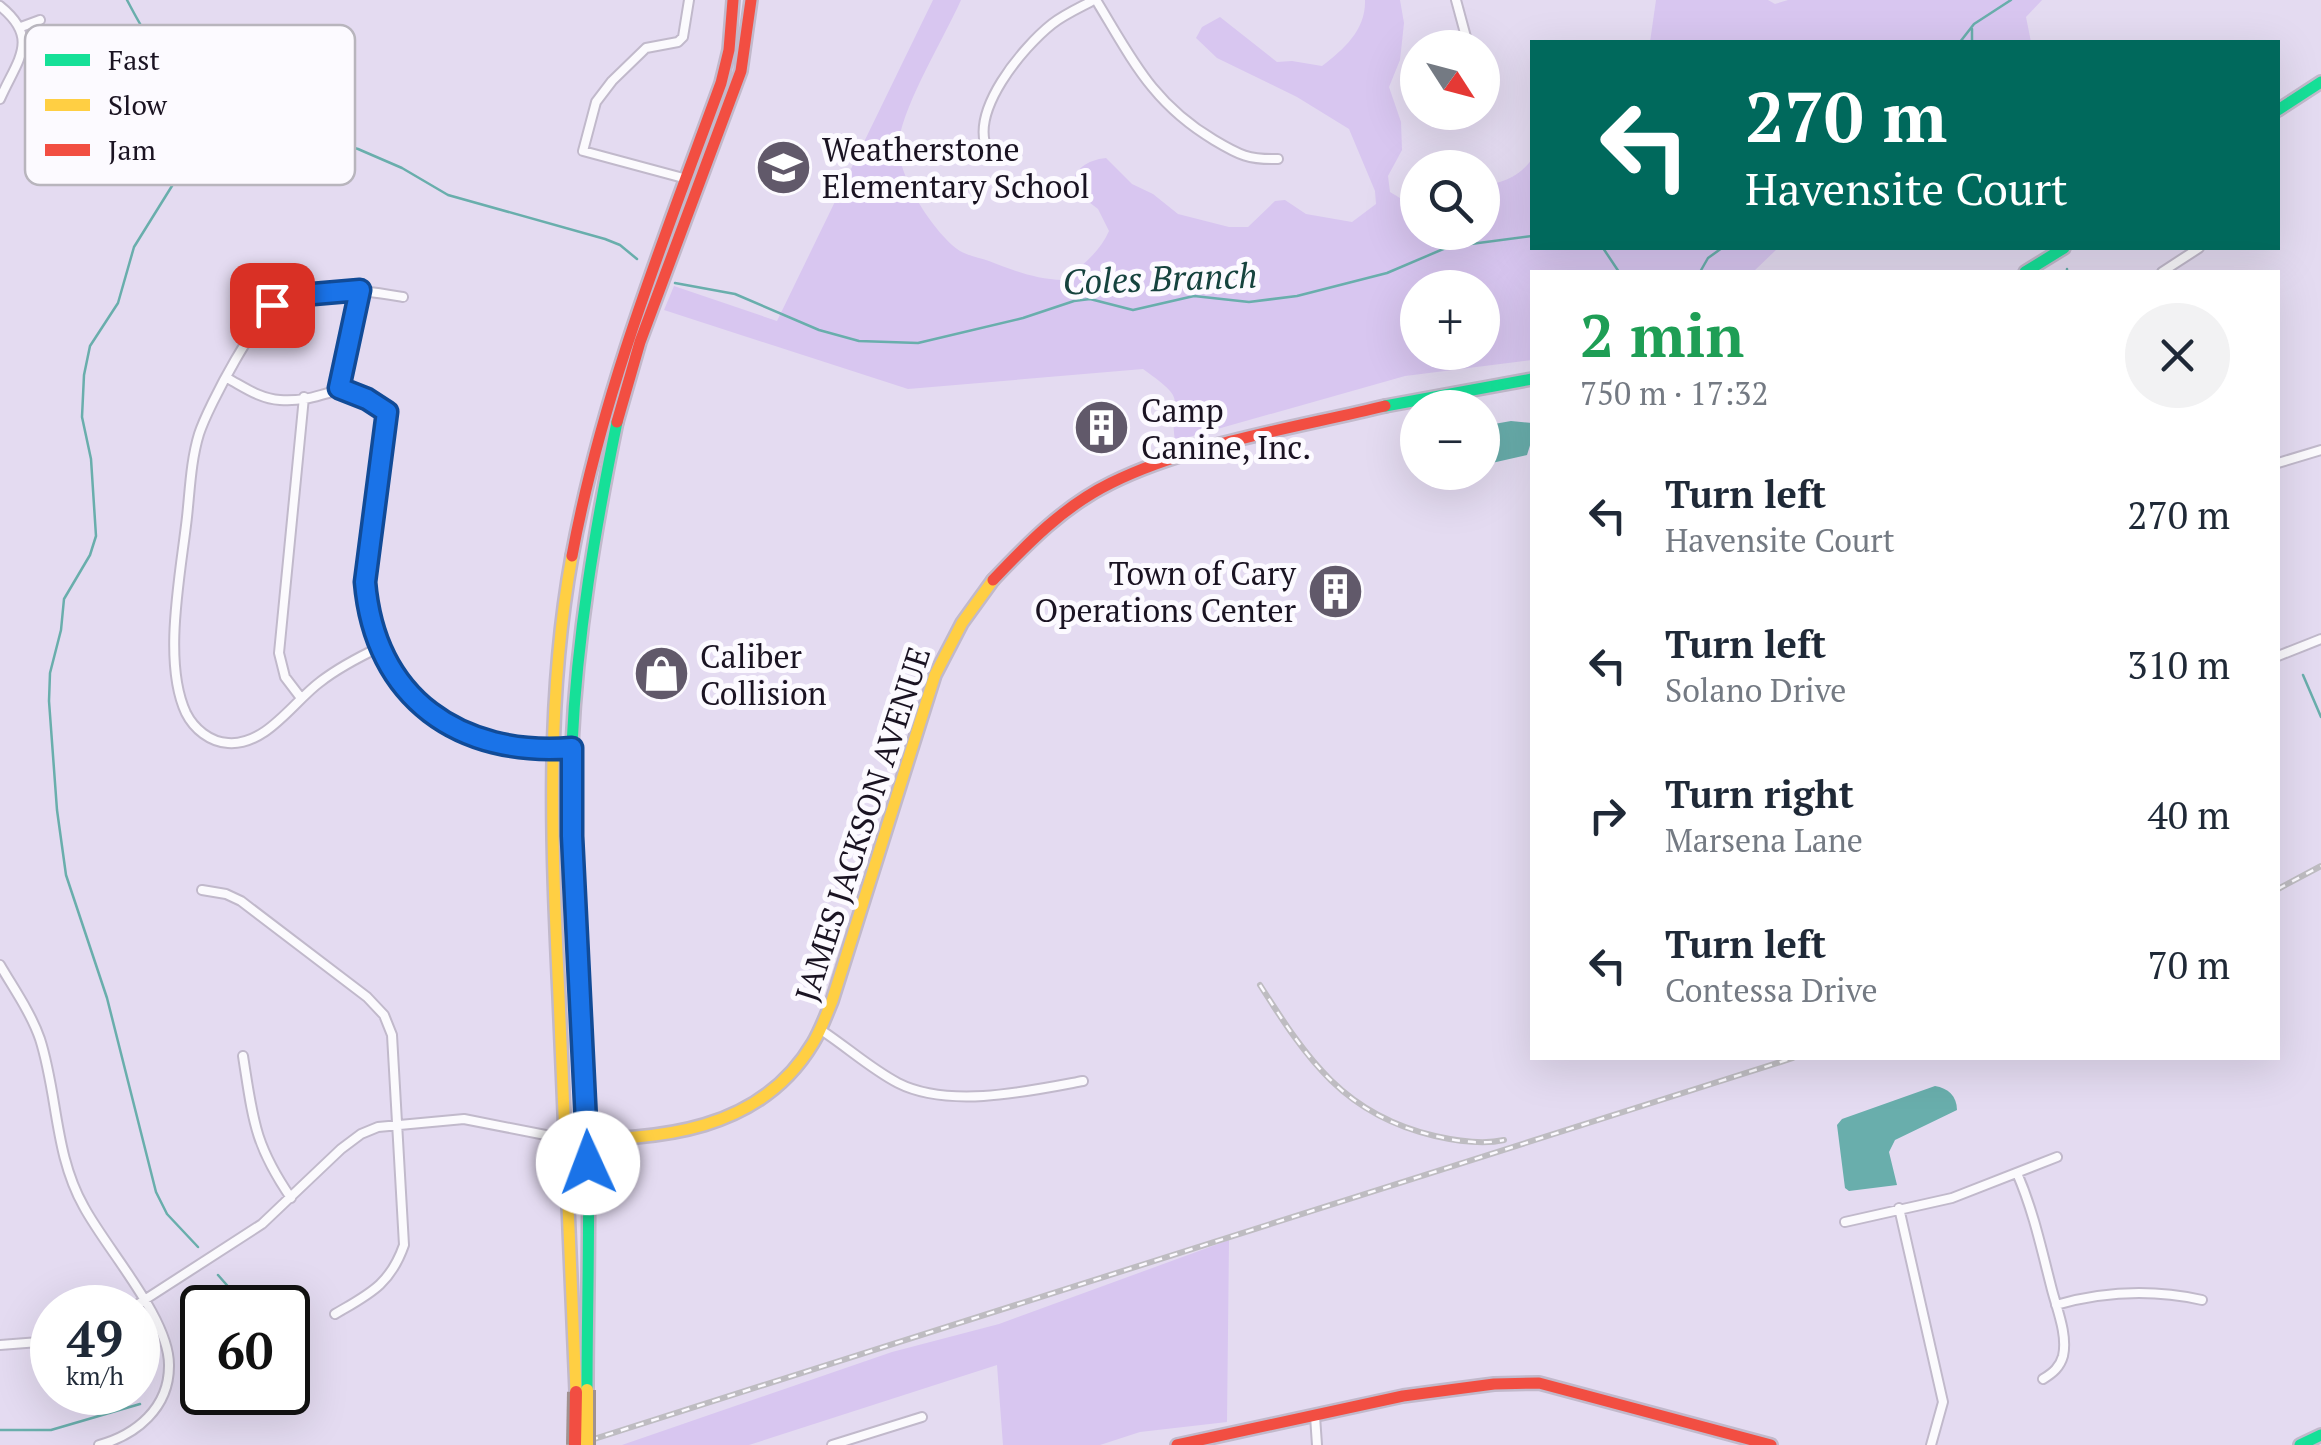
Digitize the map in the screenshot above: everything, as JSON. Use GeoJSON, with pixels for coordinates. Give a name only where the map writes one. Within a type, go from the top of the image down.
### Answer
{"type":"FeatureCollection","features":[{"type":"Feature","properties":{"kind":"main road"},"geometry":{"type":"LineString","coordinates":[[586,1445],[552,845],[551,750],[562,610],[590,469],[624,350],[721,83],[734,0]]}},
{"type":"Feature","properties":{"kind":"main road"},"geometry":{"type":"LineString","coordinates":[[576,1445],[582,1391],[588,1140],[572,836],[572,748],[586,592],[606,466],[640,342],[736,86],[751,0]]}},
{"type":"Feature","properties":{"kind":"main road"},"geometry":{"type":"LineString","coordinates":[[2280,109],[2321,82]]}},
{"type":"Feature","properties":{"kind":"main road"},"geometry":{"type":"LineString","coordinates":[[2028,270],[2061,250]]}},
{"type":"Feature","properties":{"kind":"main road","name":"JAMES JACKSON AVENUE"},"geometry":{"type":"LineString","coordinates":[[566,1139],[662,1136],[727,1121],[776,1091],[800,1065],[821,1030],[935,675],[977,600],[1025,544],[1092,494],[1164,460],[1405,401],[1530,378]]}},
{"type":"Feature","properties":{"kind":"main road"},"geometry":{"type":"LineString","coordinates":[[1177,1445],[1441,1388],[1538,1382],[1771,1445]]}},
{"type":"Feature","properties":{"kind":"main road"},"geometry":{"type":"LineString","coordinates":[[2300,1445],[2321,1435]]}},
{"type":"Feature","properties":{"kind":"street"},"geometry":{"type":"LineString","coordinates":[[687,180],[582,151],[591,115],[604,91],[646,48],[678,42],[689,0]]}},
{"type":"Feature","properties":{"kind":"street"},"geometry":{"type":"LineString","coordinates":[[1011,158],[988,151],[984,145],[984,123],[1000,85],[1036,38],[1065,15],[1095,0],[1144,80],[1170,109],[1250,160],[1278,159]]}},
{"type":"Feature","properties":{"kind":"street"},"geometry":{"type":"LineString","coordinates":[[1456,0],[1464,30]]}},
{"type":"Feature","properties":{"kind":"street"},"geometry":{"type":"LineString","coordinates":[[0,6],[22,27],[24,35],[0,100]]}},
{"type":"Feature","properties":{"kind":"street"},"geometry":{"type":"LineString","coordinates":[[27,25],[40,20]]}},
{"type":"Feature","properties":{"kind":"street"},"geometry":{"type":"LineString","coordinates":[[2165,270],[2196,250]]}},
{"type":"Feature","properties":{"kind":"street"},"geometry":{"type":"LineString","coordinates":[[380,647],[337,670],[258,736],[227,743],[206,736],[193,724],[180,694],[176,631],[194,451],[207,414],[262,315],[290,296],[360,290],[403,298]]}},
{"type":"Feature","properties":{"kind":"street"},"geometry":{"type":"LineString","coordinates":[[339,388],[360,290]]}},
{"type":"Feature","properties":{"kind":"street"},"geometry":{"type":"LineString","coordinates":[[227,378],[270,398],[304,397],[339,388],[387,412],[365,582],[380,647],[409,694],[441,720],[500,745],[572,748]]}},
{"type":"Feature","properties":{"kind":"street"},"geometry":{"type":"LineString","coordinates":[[301,698],[285,677],[278,653],[304,397]]}},
{"type":"Feature","properties":{"kind":"street"},"geometry":{"type":"LineString","coordinates":[[2280,461],[2321,450]]}},
{"type":"Feature","properties":{"kind":"street"},"geometry":{"type":"LineString","coordinates":[[2280,655],[2321,639]]}},
{"type":"Feature","properties":{"kind":"street"},"geometry":{"type":"LineString","coordinates":[[202,890],[241,900],[379,1008],[392,1036],[404,1245],[391,1274],[380,1286],[335,1314]]}},
{"type":"Feature","properties":{"kind":"street"},"geometry":{"type":"LineString","coordinates":[[0,965],[39,1037],[58,1142],[74,1188],[133,1285]]}},
{"type":"Feature","properties":{"kind":"street"},"geometry":{"type":"LineString","coordinates":[[821,1030],[888,1078],[921,1092],[962,1096],[1083,1081]]}},
{"type":"Feature","properties":{"kind":"street"},"geometry":{"type":"LineString","coordinates":[[243,1056],[258,1140],[292,1198]]}},
{"type":"Feature","properties":{"kind":"street"},"geometry":{"type":"LineString","coordinates":[[160,1289],[262,1224],[361,1134],[398,1123],[464,1119],[566,1139]]}},
{"type":"Feature","properties":{"kind":"street"},"geometry":{"type":"LineString","coordinates":[[1845,1222],[1952,1198],[2057,1156]]}},
{"type":"Feature","properties":{"kind":"street"},"geometry":{"type":"LineString","coordinates":[[2017,1173],[2037,1222],[2064,1354],[2054,1372],[2043,1379]]}},
{"type":"Feature","properties":{"kind":"street"},"geometry":{"type":"LineString","coordinates":[[1899,1208],[1942,1390],[1943,1402],[1932,1445]]}},
{"type":"Feature","properties":{"kind":"street"},"geometry":{"type":"LineString","coordinates":[[2056,1304],[2119,1292],[2153,1292],[2202,1300]]}},
{"type":"Feature","properties":{"kind":"street"},"geometry":{"type":"LineString","coordinates":[[160,1329],[169,1354],[168,1378],[160,1397]]}},
{"type":"Feature","properties":{"kind":"street"},"geometry":{"type":"LineString","coordinates":[[0,1345],[30,1343]]}},
{"type":"Feature","properties":{"kind":"street"},"geometry":{"type":"LineString","coordinates":[[99,1445],[125,1436],[150,1415]]}},
{"type":"Feature","properties":{"kind":"street"},"geometry":{"type":"LineString","coordinates":[[1315,1416],[1317,1445]]}},
{"type":"Feature","properties":{"kind":"street"},"geometry":{"type":"LineString","coordinates":[[832,1445],[922,1418]]}},
{"type":"Feature","properties":{"kind":"shaded area"},"geometry":{"type":"Polygon","coordinates":[[[933,0],[961,0],[903,125],[899,153],[903,168],[928,217],[950,243],[967,254],[1025,274],[1063,280],[1101,246],[1109,231],[1098,209],[1072,189],[1078,171],[1099,159],[1106,158],[1132,184],[1153,194],[1178,214],[1229,227],[1248,227],[1275,201],[1285,200],[1306,214],[1352,222],[1376,204],[1375,191],[1349,129],[1297,97],[1217,58],[1196,38],[1202,27],[1220,17],[1277,62],[1322,66],[1358,30],[1365,0],[1400,0],[1404,23],[1400,30],[1400,60],[1389,87],[1401,130],[1402,150],[1388,176],[1390,192],[1400,198],[1400,250],[1500,250],[1500,182],[1530,161],[1530,250],[1776,250],[1755,270],[1530,270],[1530,360],[1500,364],[1500,270],[1400,270],[1400,370],[1453,370],[1405,376],[1175,441],[1173,395],[1143,369],[908,389],[664,310],[674,286],[777,321],[933,0]]]}},
{"type":"Feature","properties":{"kind":"shaded area"},"geometry":{"type":"Polygon","coordinates":[[[1656,0],[1768,0],[1775,4],[1788,0],[2042,0],[2026,17],[2031,40],[1650,40],[1656,0]]]}},
{"type":"Feature","properties":{"kind":"shaded area"},"geometry":{"type":"Polygon","coordinates":[[[1500,423],[1530,423],[1527,455],[1500,461],[1500,423]]]}},
{"type":"Feature","properties":{"kind":"shaded area"},"geometry":{"type":"Polygon","coordinates":[[[1935,1086],[1951,1094],[1957,1110],[1895,1140],[1889,1152],[1897,1185],[1849,1191],[1845,1188],[1837,1125],[1842,1119],[1935,1086]]]}},
{"type":"Feature","properties":{"kind":"shaded area"},"geometry":{"type":"Polygon","coordinates":[[[1229,1240],[1227,1422],[1140,1432],[1100,1445],[1003,1445],[997,1365],[749,1445],[622,1445],[892,1352],[999,1324],[1229,1240]]]}},
{"type":"Feature","properties":{"kind":"waterway","name":"Coles Branch"},"geometry":{"type":"LineString","coordinates":[[127,0],[141,25]]}},
{"type":"Feature","properties":{"kind":"waterway","name":"Coles Branch"},"geometry":{"type":"LineString","coordinates":[[1962,40],[1974,24],[2011,0]]}},
{"type":"Feature","properties":{"kind":"waterway"},"geometry":{"type":"LineString","coordinates":[[1972,29],[1972,40]]}},
{"type":"Feature","properties":{"kind":"waterway"},"geometry":{"type":"LineString","coordinates":[[355,148],[402,168],[448,195],[605,239],[637,259]]}},
{"type":"Feature","properties":{"kind":"waterway"},"geometry":{"type":"LineString","coordinates":[[173,185],[134,247],[118,303],[90,346],[82,417],[91,459],[96,536],[90,555],[64,599],[50,673],[49,701],[66,875],[107,998],[156,1192],[167,1214],[198,1247]]}},
{"type":"Feature","properties":{"kind":"waterway","name":"Coles Branch"},"geometry":{"type":"LineString","coordinates":[[675,283],[735,294],[819,330],[859,341],[918,343],[1090,299],[1133,310],[1194,296],[1249,302],[1297,296],[1387,273],[1448,247],[1530,236]]}},
{"type":"Feature","properties":{"kind":"waterway","name":"Coles Branch"},"geometry":{"type":"LineString","coordinates":[[1604,250],[1618,270]]}},
{"type":"Feature","properties":{"kind":"waterway","name":"Coles Branch"},"geometry":{"type":"LineString","coordinates":[[1701,270],[1719,250]]}},
{"type":"Feature","properties":{"kind":"waterway"},"geometry":{"type":"LineString","coordinates":[[2303,675],[2321,717]]}},
{"type":"Feature","properties":{"kind":"waterway"},"geometry":{"type":"LineString","coordinates":[[218,1275],[227,1285]]}},
{"type":"Feature","properties":{"kind":"waterway"},"geometry":{"type":"LineString","coordinates":[[0,1430],[51,1430],[102,1415]]}},
{"type":"Feature","properties":{"kind":"railway"},"geometry":{"type":"LineString","coordinates":[[2280,888],[2321,866]]}},
{"type":"Feature","properties":{"kind":"railway"},"geometry":{"type":"LineString","coordinates":[[1260,985],[1312,1060],[1352,1099],[1403,1127],[1443,1138],[1504,1140]]}},
{"type":"Feature","properties":{"kind":"railway"},"geometry":{"type":"LineString","coordinates":[[575,1445],[1787,1060]]}},
{"type":"Feature","properties":{"kind":"traffic: fast"},"geometry":{"type":"LineString","coordinates":[[2280,109],[2321,82]]}},
{"type":"Feature","properties":{"kind":"traffic: fast"},"geometry":{"type":"LineString","coordinates":[[2028,270],[2061,250]]}},
{"type":"Feature","properties":{"kind":"traffic: fast"},"geometry":{"type":"LineString","coordinates":[[1385,406],[1530,379]]}},
{"type":"Feature","properties":{"kind":"traffic: fast"},"geometry":{"type":"LineString","coordinates":[[587,1390],[588,1139],[574,893],[572,745],[588,583],[617,422]]}},
{"type":"Feature","properties":{"kind":"traffic: fast"},"geometry":{"type":"LineString","coordinates":[[2300,1445],[2321,1435]]}},
{"type":"Feature","properties":{"kind":"traffic: slow"},"geometry":{"type":"LineString","coordinates":[[572,556],[554,721],[553,831],[576,1392]]}},
{"type":"Feature","properties":{"kind":"traffic: slow"},"geometry":{"type":"LineString","coordinates":[[566,1139],[636,1137],[704,1125],[765,1096],[791,1073],[816,1038],[832,1001],[935,675],[962,623],[993,580]]}},
{"type":"Feature","properties":{"kind":"traffic: slow"},"geometry":{"type":"LineString","coordinates":[[587,1390],[587,1445]]}},
{"type":"Feature","properties":{"kind":"traffic: jam"},"geometry":{"type":"LineString","coordinates":[[572,556],[617,376],[721,83],[729,50],[733,0]]}},
{"type":"Feature","properties":{"kind":"traffic: jam"},"geometry":{"type":"LineString","coordinates":[[617,422],[640,342],[741,71],[751,0]]}},
{"type":"Feature","properties":{"kind":"traffic: jam"},"geometry":{"type":"LineString","coordinates":[[993,580],[1062,514],[1094,492],[1142,469],[1209,447],[1385,406]]}},
{"type":"Feature","properties":{"kind":"traffic: jam"},"geometry":{"type":"LineString","coordinates":[[1177,1445],[1403,1396],[1494,1384],[1539,1383],[1771,1445]]}},
{"type":"Feature","properties":{"kind":"traffic: jam"},"geometry":{"type":"LineString","coordinates":[[575,1445],[576,1392]]}},
{"type":"Feature","properties":{"kind":"place","name":"Weatherstone Elementary School"},"geometry":{"type":"Point","coordinates":[783,167]}},
{"type":"Feature","properties":{"kind":"place","name":"Camp Canine, Inc."},"geometry":{"type":"Point","coordinates":[1102,428]}},
{"type":"Feature","properties":{"kind":"place","name":"Town of Cary Operations Center"},"geometry":{"type":"Point","coordinates":[1335,591]}},
{"type":"Feature","properties":{"kind":"place","name":"Caliber Collision"},"geometry":{"type":"Point","coordinates":[661,674]}},
{"type":"Feature","properties":{"kind":"route"},"geometry":{"type":"LineString","coordinates":[[272,305],[290,296],[360,290],[339,388],[387,412],[365,582],[380,647],[400,683],[426,710],[474,737],[509,747],[572,748],[572,836],[588,1163]]}}]}
